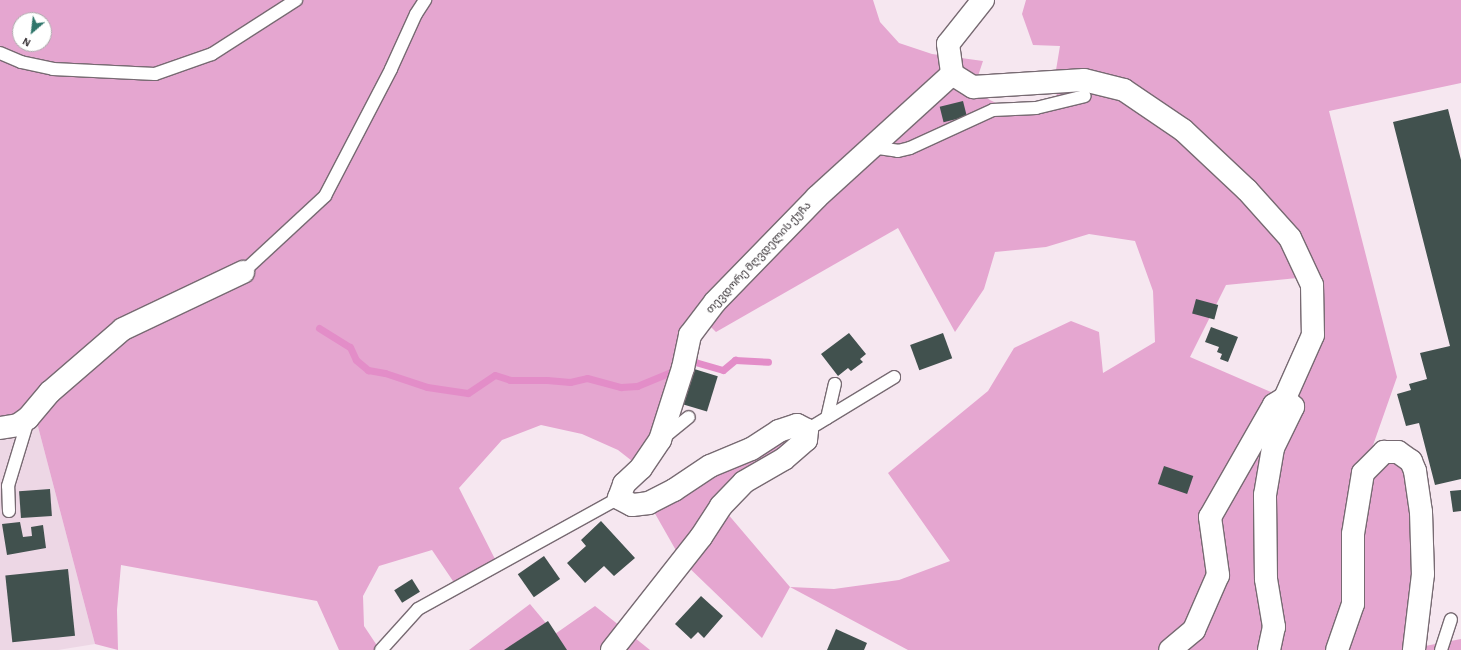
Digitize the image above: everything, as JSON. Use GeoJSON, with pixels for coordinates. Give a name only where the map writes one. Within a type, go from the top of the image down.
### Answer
{"type":"FeatureCollection","features":[{"type":"Feature","properties":{"kind":"street"},"geometry":{"type":"LineString","coordinates":[[983,0],[948,44],[952,74],[973,87],[1084,80],[1124,90],[1183,130],[1247,190],[1290,238],[1312,285],[1313,335],[1285,398],[1274,405],[1210,517],[1218,575],[1194,630],[1170,650]]}},
{"type":"Feature","properties":{"kind":"street","name":"თევდორე მღვდელის ქუჩა"},"geometry":{"type":"LineString","coordinates":[[619,498],[624,484],[641,468],[660,440],[685,359],[690,335],[715,302],[839,175],[952,74]]}},
{"type":"Feature","properties":{"kind":"street"},"geometry":{"type":"LineString","coordinates":[[0,428],[18,425],[28,418],[50,392],[123,329],[243,272]]}},
{"type":"Feature","properties":{"kind":"street"},"geometry":{"type":"LineString","coordinates":[[1269,650],[1274,628],[1266,578],[1265,495],[1273,448],[1293,408],[1285,398]]}},
{"type":"Feature","properties":{"kind":"street"},"geometry":{"type":"LineString","coordinates":[[612,650],[701,537],[721,506],[744,482],[784,459],[806,440],[807,430],[797,425],[779,431],[751,449],[710,466],[674,490],[648,502],[632,505],[619,498]]}},
{"type":"Feature","properties":{"kind":"street"},"geometry":{"type":"LineString","coordinates":[[1337,650],[1354,604],[1353,534],[1363,473],[1384,452],[1398,452],[1411,461],[1415,470],[1421,512],[1423,574],[1414,650]]}},
{"type":"Feature","properties":{"kind":"lane"},"geometry":{"type":"LineString","coordinates":[[0,53],[21,62],[53,69],[155,74],[212,54],[296,0]]}},
{"type":"Feature","properties":{"kind":"lane"},"geometry":{"type":"LineString","coordinates":[[412,0],[416,14]]}},
{"type":"Feature","properties":{"kind":"lane"},"geometry":{"type":"LineString","coordinates":[[243,272],[325,196],[391,69],[416,14],[425,0]]}},
{"type":"Feature","properties":{"kind":"lane"},"geometry":{"type":"LineString","coordinates":[[870,147],[898,151],[910,148],[993,110],[1036,108],[1085,96]]}},
{"type":"Feature","properties":{"kind":"lane"},"geometry":{"type":"LineString","coordinates":[[807,430],[894,377]]}},
{"type":"Feature","properties":{"kind":"lane"},"geometry":{"type":"LineString","coordinates":[[827,418],[835,384]]}},
{"type":"Feature","properties":{"kind":"lane"},"geometry":{"type":"LineString","coordinates":[[660,440],[689,417]]}},
{"type":"Feature","properties":{"kind":"lane"},"geometry":{"type":"LineString","coordinates":[[9,511],[8,486],[28,418]]}},
{"type":"Feature","properties":{"kind":"lane"},"geometry":{"type":"LineString","coordinates":[[381,650],[418,609],[619,498]]}},
{"type":"Feature","properties":{"kind":"lane"},"geometry":{"type":"LineString","coordinates":[[1441,650],[1451,620]]}},
{"type":"Feature","properties":{"kind":"shaded area"},"geometry":{"type":"Polygon","coordinates":[[[0,0],[873,0],[880,22],[899,43],[932,54],[983,61],[978,76],[953,75],[990,100],[1006,108],[1057,103],[1056,70],[1060,46],[1033,45],[1022,14],[1026,0],[1461,0],[1461,83],[1329,111],[1397,377],[1364,471],[1371,462],[1411,461],[1415,648],[1461,639],[1461,650],[908,650],[790,587],[834,589],[899,580],[950,561],[888,473],[988,391],[1014,348],[1071,321],[1099,332],[1103,373],[1155,342],[1153,291],[1135,241],[1089,234],[1046,247],[995,252],[984,289],[955,332],[898,228],[716,332],[703,319],[641,468],[618,450],[582,434],[541,425],[502,440],[459,488],[498,565],[457,587],[432,550],[379,566],[363,596],[364,626],[380,650],[339,650],[317,601],[121,565],[117,610],[118,650],[95,644],[36,419],[0,439],[0,0]],[[1307,277],[1226,285],[1190,357],[1285,398],[1312,345],[1307,277]]]}},
{"type":"Feature","properties":{"kind":"shaded area"},"geometry":{"type":"Polygon","coordinates":[[[36,419],[95,644],[58,650],[0,650],[0,439],[36,419]]]}},
{"type":"Feature","properties":{"kind":"shaded area"},"geometry":{"type":"Polygon","coordinates":[[[807,430],[721,506],[790,587],[762,638],[682,561],[649,503],[807,430]]]}},
{"type":"Feature","properties":{"kind":"shaded area"},"geometry":{"type":"Polygon","coordinates":[[[530,604],[555,634],[595,606],[650,650],[469,650],[530,604]]]}},
{"type":"Feature","properties":{"kind":"building"},"geometry":{"type":"Polygon","coordinates":[[[963,101],[967,117],[944,122],[940,107],[963,101]]]}},
{"type":"Feature","properties":{"kind":"building"},"geometry":{"type":"Polygon","coordinates":[[[1448,109],[1461,160],[1461,479],[1435,485],[1419,423],[1406,426],[1397,394],[1411,390],[1409,384],[1427,379],[1420,353],[1450,346],[1393,122],[1448,109]]]}},
{"type":"Feature","properties":{"kind":"building"},"geometry":{"type":"Polygon","coordinates":[[[1196,299],[1218,305],[1214,319],[1192,313],[1196,299]]]}},
{"type":"Feature","properties":{"kind":"building"},"geometry":{"type":"Polygon","coordinates":[[[1211,327],[1238,337],[1228,362],[1220,359],[1222,354],[1217,352],[1219,347],[1205,342],[1211,327]]]}},
{"type":"Feature","properties":{"kind":"building"},"geometry":{"type":"Polygon","coordinates":[[[849,333],[866,354],[860,359],[863,362],[851,371],[848,368],[838,376],[821,354],[849,333]]]}},
{"type":"Feature","properties":{"kind":"building"},"geometry":{"type":"Polygon","coordinates":[[[943,333],[952,358],[919,370],[910,345],[943,333]]]}},
{"type":"Feature","properties":{"kind":"building"},"geometry":{"type":"Polygon","coordinates":[[[691,368],[718,376],[707,412],[680,403],[691,368]]]}},
{"type":"Feature","properties":{"kind":"building"},"geometry":{"type":"Polygon","coordinates":[[[1164,466],[1193,476],[1187,494],[1158,484],[1164,466]]]}},
{"type":"Feature","properties":{"kind":"building"},"geometry":{"type":"Polygon","coordinates":[[[50,489],[52,516],[21,518],[19,491],[50,489]]]}},
{"type":"Feature","properties":{"kind":"building"},"geometry":{"type":"Polygon","coordinates":[[[1461,490],[1461,511],[1453,512],[1450,491],[1461,490]]]}},
{"type":"Feature","properties":{"kind":"building"},"geometry":{"type":"Polygon","coordinates":[[[601,521],[635,558],[614,576],[604,566],[585,583],[567,563],[586,546],[581,540],[601,521]]]}},
{"type":"Feature","properties":{"kind":"building"},"geometry":{"type":"Polygon","coordinates":[[[20,522],[23,537],[32,536],[31,527],[43,525],[46,548],[7,555],[2,524],[20,522]]]}},
{"type":"Feature","properties":{"kind":"building"},"geometry":{"type":"Polygon","coordinates":[[[544,556],[560,579],[534,597],[518,574],[544,556]]]}},
{"type":"Feature","properties":{"kind":"building"},"geometry":{"type":"Polygon","coordinates":[[[68,569],[75,636],[12,642],[5,576],[68,569]]]}},
{"type":"Feature","properties":{"kind":"building"},"geometry":{"type":"Polygon","coordinates":[[[412,579],[420,592],[402,603],[394,590],[412,579]]]}},
{"type":"Feature","properties":{"kind":"building"},"geometry":{"type":"Polygon","coordinates":[[[701,596],[723,616],[704,638],[698,632],[691,639],[675,624],[701,596]]]}},
{"type":"Feature","properties":{"kind":"building"},"geometry":{"type":"Polygon","coordinates":[[[548,621],[567,650],[504,650],[548,621]]]}},
{"type":"Feature","properties":{"kind":"building"},"geometry":{"type":"Polygon","coordinates":[[[836,629],[867,643],[864,650],[827,650],[836,629]]]}},
{"type":"Feature","properties":{"kind":"waterway"},"geometry":{"type":"LineString","coordinates":[[319,328],[350,347],[356,360],[368,370],[385,373],[427,387],[468,393],[495,375],[510,380],[547,380],[570,382],[587,378],[621,387],[637,386],[678,369]]}},
{"type":"Feature","properties":{"kind":"waterway"},"geometry":{"type":"LineString","coordinates":[[688,365],[695,362],[723,370],[735,360],[768,362]]}}]}
